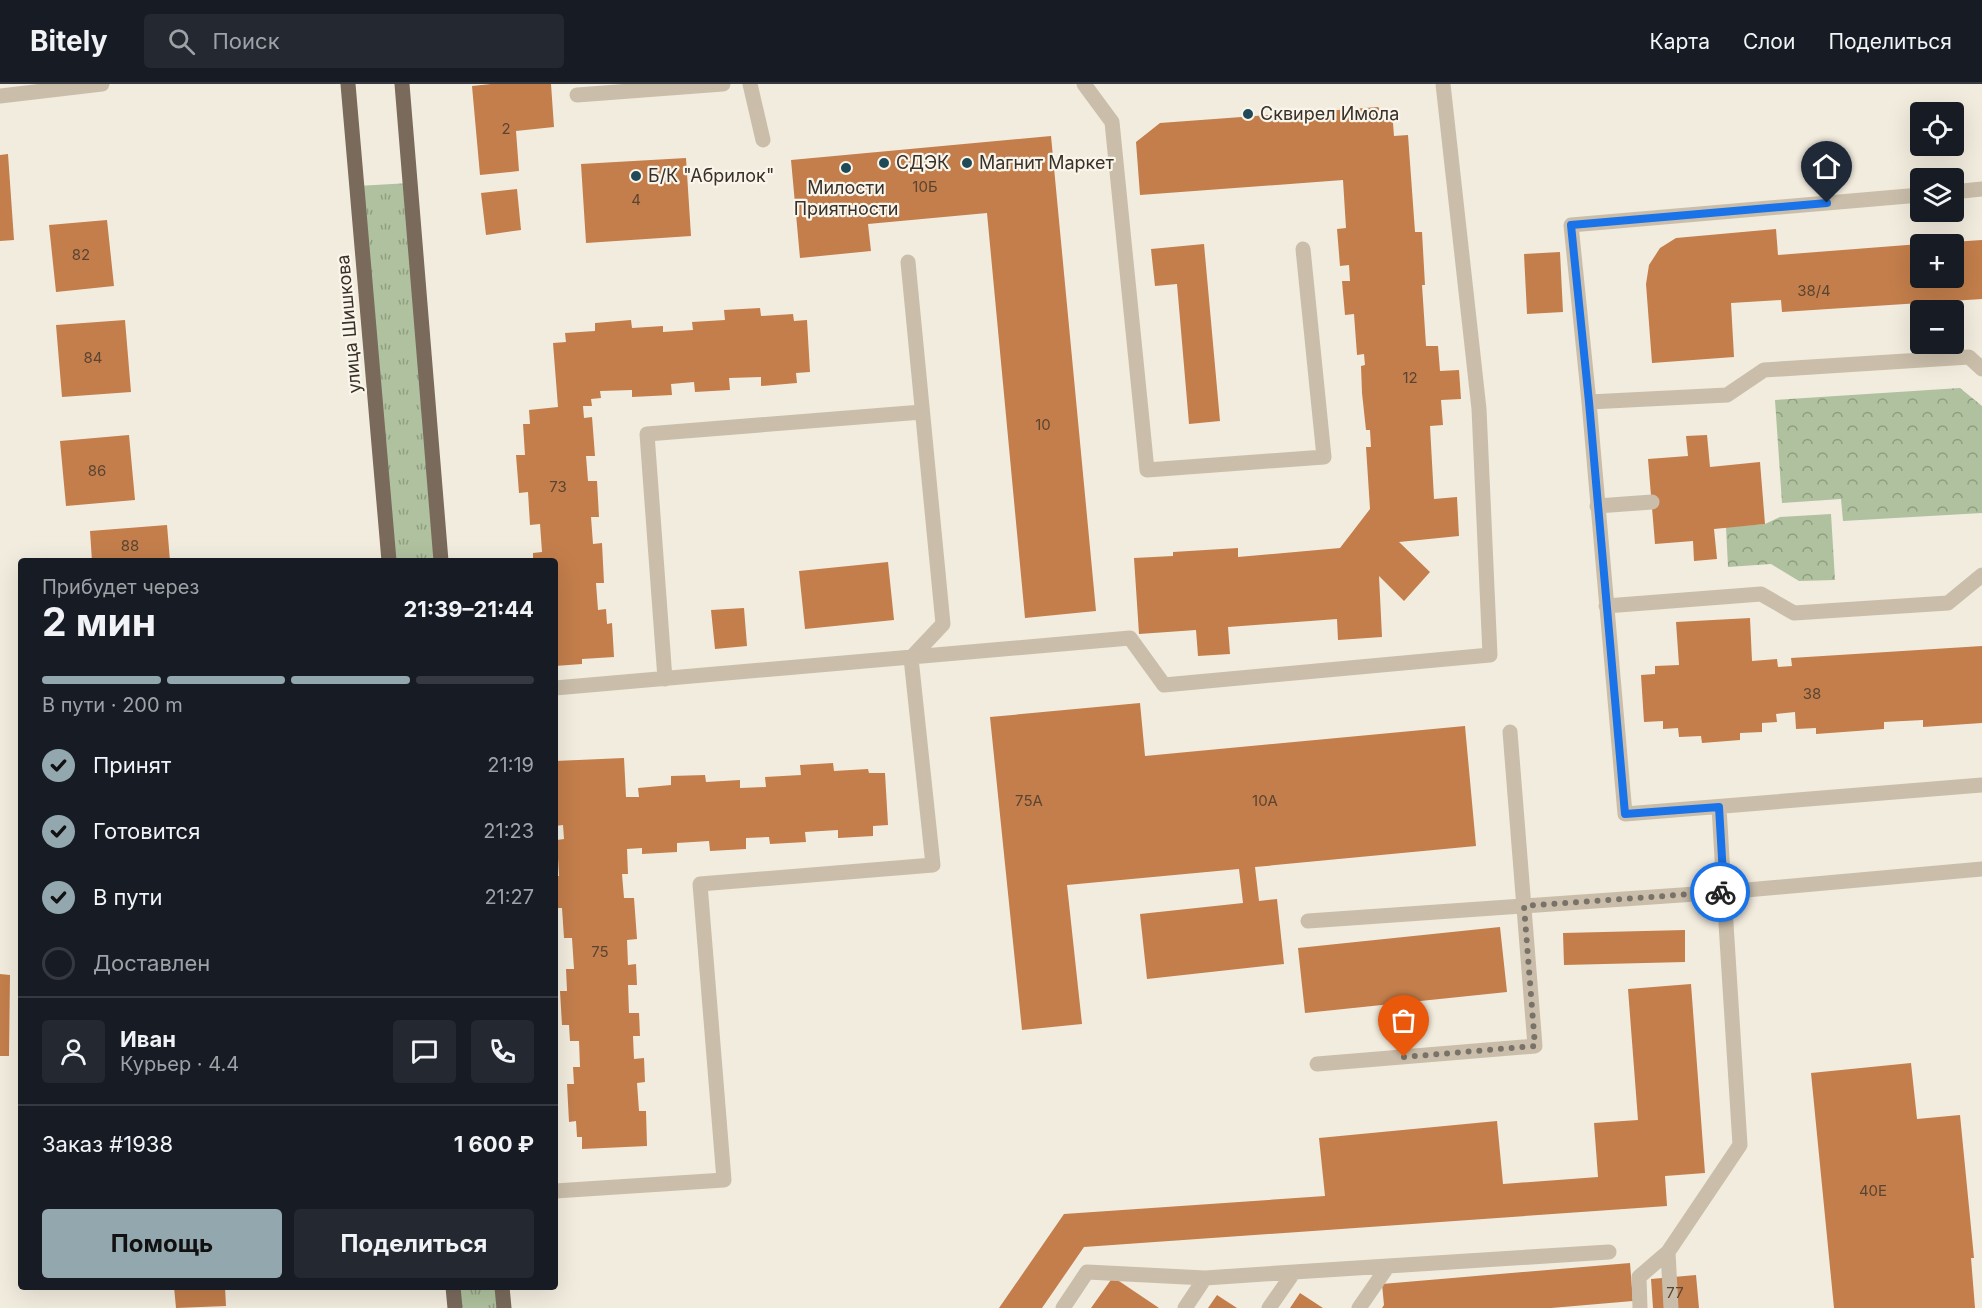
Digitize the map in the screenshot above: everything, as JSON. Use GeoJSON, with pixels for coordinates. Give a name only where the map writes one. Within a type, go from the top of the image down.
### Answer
{"type":"FeatureCollection","features":[{"type":"Feature","properties":{"kind":"main road","name":"улица Шишкова"},"geometry":{"type":"LineString","coordinates":[[348,84],[389,558]]}},
{"type":"Feature","properties":{"kind":"main road"},"geometry":{"type":"LineString","coordinates":[[402,84],[441,558]]}},
{"type":"Feature","properties":{"kind":"main road"},"geometry":{"type":"LineString","coordinates":[[453,1290],[454,1308]]}},
{"type":"Feature","properties":{"kind":"main road"},"geometry":{"type":"LineString","coordinates":[[501,1290],[504,1308]]}},
{"type":"Feature","properties":{"kind":"street"},"geometry":{"type":"LineString","coordinates":[[577,95],[723,84]]}},
{"type":"Feature","properties":{"kind":"street"},"geometry":{"type":"LineString","coordinates":[[750,84],[763,140]]}},
{"type":"Feature","properties":{"kind":"street"},"geometry":{"type":"LineString","coordinates":[[1084,84],[1112,122],[1147,470],[1324,457],[1303,249]]}},
{"type":"Feature","properties":{"kind":"street"},"geometry":{"type":"LineString","coordinates":[[558,688],[1130,638],[1164,685],[1490,655],[1479,409],[1443,84]]}},
{"type":"Feature","properties":{"kind":"street"},"geometry":{"type":"LineString","coordinates":[[0,96],[92,85]]}},
{"type":"Feature","properties":{"kind":"street"},"geometry":{"type":"LineString","coordinates":[[1964,191],[1982,189]]}},
{"type":"Feature","properties":{"kind":"street"},"geometry":{"type":"LineString","coordinates":[[1910,196],[1571,225],[1625,814],[1982,785]]}},
{"type":"Feature","properties":{"kind":"street"},"geometry":{"type":"LineString","coordinates":[[558,1191],[724,1180],[700,884],[933,865],[911,658],[943,624],[908,262]]}},
{"type":"Feature","properties":{"kind":"street"},"geometry":{"type":"LineString","coordinates":[[1589,402],[1727,395],[1764,370],[1969,357],[1982,369]]}},
{"type":"Feature","properties":{"kind":"street"},"geometry":{"type":"LineString","coordinates":[[665,679],[647,434],[922,412]]}},
{"type":"Feature","properties":{"kind":"street"},"geometry":{"type":"LineString","coordinates":[[1597,506],[1652,502]]}},
{"type":"Feature","properties":{"kind":"street"},"geometry":{"type":"LineString","coordinates":[[1606,606],[1761,594],[1794,613],[1948,603],[1982,575]]}},
{"type":"Feature","properties":{"kind":"street"},"geometry":{"type":"LineString","coordinates":[[1317,1064],[1535,1046],[1510,732]]}},
{"type":"Feature","properties":{"kind":"street"},"geometry":{"type":"LineString","coordinates":[[1640,1308],[1638,1276],[1668,1252],[1740,1144],[1719,807]]}},
{"type":"Feature","properties":{"kind":"street"},"geometry":{"type":"LineString","coordinates":[[1308,921],[1724,892],[1982,869]]}},
{"type":"Feature","properties":{"kind":"street"},"geometry":{"type":"LineString","coordinates":[[1064,1308],[1087,1272],[1205,1278],[1609,1252]]}},
{"type":"Feature","properties":{"kind":"street"},"geometry":{"type":"LineString","coordinates":[[1668,1252],[1671,1308]]}},
{"type":"Feature","properties":{"kind":"street"},"geometry":{"type":"LineString","coordinates":[[1359,1308],[1388,1266]]}},
{"type":"Feature","properties":{"kind":"street"},"geometry":{"type":"LineString","coordinates":[[1269,1308],[1294,1272]]}},
{"type":"Feature","properties":{"kind":"street"},"geometry":{"type":"LineString","coordinates":[[1185,1308],[1205,1278]]}},
{"type":"Feature","properties":{"kind":"green space"},"geometry":{"type":"Polygon","coordinates":[[[410,183],[441,558],[389,558],[357,186],[410,183]]]}},
{"type":"Feature","properties":{"kind":"green space"},"geometry":{"type":"Polygon","coordinates":[[[1960,388],[1982,406],[1982,513],[1843,521],[1841,499],[1782,503],[1775,400],[1960,388]]]}},
{"type":"Feature","properties":{"kind":"green space"},"geometry":{"type":"Polygon","coordinates":[[[1831,514],[1835,580],[1799,581],[1771,564],[1728,567],[1726,527],[1765,524],[1780,517],[1831,514]]]}},
{"type":"Feature","properties":{"kind":"green space"},"geometry":{"type":"Polygon","coordinates":[[[453,1290],[502,1290],[504,1308],[455,1308],[453,1290]]]}},
{"type":"Feature","properties":{"kind":"building"},"geometry":{"type":"Polygon","coordinates":[[[551,84],[554,127],[516,131],[519,171],[480,175],[472,86],[551,84]]]}},
{"type":"Feature","properties":{"kind":"building"},"geometry":{"type":"Polygon","coordinates":[[[1378,107],[1393,123],[1394,136],[1408,135],[1415,232],[1422,232],[1425,285],[1422,285],[1426,346],[1438,346],[1440,371],[1459,370],[1461,399],[1441,400],[1443,425],[1430,426],[1434,499],[1457,497],[1459,536],[1399,542],[1430,572],[1404,601],[1379,576],[1382,637],[1338,640],[1337,619],[1228,627],[1230,654],[1198,656],[1196,630],[1139,634],[1134,558],[1173,556],[1173,552],[1238,548],[1238,557],[1340,548],[1370,509],[1366,447],[1371,447],[1370,430],[1366,430],[1362,393],[1361,366],[1365,365],[1364,354],[1357,355],[1354,314],[1345,315],[1342,281],[1350,281],[1349,265],[1340,266],[1337,229],[1346,228],[1343,180],[1140,195],[1136,142],[1160,123],[1378,107]]]}},
{"type":"Feature","properties":{"kind":"building"},"geometry":{"type":"Polygon","coordinates":[[[1051,136],[1096,611],[1025,618],[987,213],[868,224],[871,251],[800,258],[791,160],[1051,136]]]}},
{"type":"Feature","properties":{"kind":"building"},"geometry":{"type":"Polygon","coordinates":[[[8,154],[14,240],[0,241],[0,155],[8,154]]]}},
{"type":"Feature","properties":{"kind":"building"},"geometry":{"type":"Polygon","coordinates":[[[686,158],[691,236],[586,243],[581,164],[686,158]]]}},
{"type":"Feature","properties":{"kind":"building"},"geometry":{"type":"Polygon","coordinates":[[[517,189],[521,230],[486,235],[481,193],[517,189]]]}},
{"type":"Feature","properties":{"kind":"building"},"geometry":{"type":"Polygon","coordinates":[[[107,220],[114,286],[56,292],[49,225],[107,220]]]}},
{"type":"Feature","properties":{"kind":"building"},"geometry":{"type":"Polygon","coordinates":[[[1776,229],[1778,255],[1910,245],[1910,288],[1964,288],[1964,241],[1982,240],[1982,299],[1910,300],[1910,304],[1782,312],[1781,300],[1731,303],[1734,357],[1652,363],[1646,284],[1649,265],[1660,248],[1676,238],[1776,229]]]}},
{"type":"Feature","properties":{"kind":"building"},"geometry":{"type":"Polygon","coordinates":[[[1204,244],[1220,421],[1189,424],[1177,284],[1155,286],[1151,249],[1204,244]]]}},
{"type":"Feature","properties":{"kind":"building"},"geometry":{"type":"Polygon","coordinates":[[[1560,252],[1563,312],[1527,314],[1524,254],[1560,252]]]}},
{"type":"Feature","properties":{"kind":"building"},"geometry":{"type":"Polygon","coordinates":[[[760,308],[761,316],[793,314],[794,321],[807,320],[810,372],[796,373],[797,383],[761,386],[761,377],[729,378],[730,390],[695,392],[694,382],[671,384],[672,395],[632,397],[632,390],[600,391],[601,398],[591,399],[592,406],[583,406],[584,418],[592,417],[595,456],[586,456],[588,481],[597,481],[599,517],[591,517],[593,544],[602,543],[604,583],[596,583],[598,610],[606,609],[607,624],[612,623],[614,657],[582,659],[582,664],[558,666],[558,558],[533,558],[533,553],[542,552],[540,524],[530,525],[528,492],[519,493],[516,455],[525,455],[523,424],[530,424],[529,410],[558,407],[553,343],[566,342],[565,333],[595,331],[595,323],[631,320],[632,328],[663,326],[663,332],[693,330],[692,322],[725,320],[724,310],[760,308]]]}},
{"type":"Feature","properties":{"kind":"building"},"geometry":{"type":"Polygon","coordinates":[[[125,320],[131,392],[62,397],[56,325],[125,320]]]}},
{"type":"Feature","properties":{"kind":"building"},"geometry":{"type":"Polygon","coordinates":[[[129,435],[135,500],[66,506],[60,441],[129,435]]]}},
{"type":"Feature","properties":{"kind":"building"},"geometry":{"type":"Polygon","coordinates":[[[1707,435],[1710,467],[1760,462],[1765,524],[1714,529],[1717,559],[1694,561],[1693,541],[1655,544],[1648,459],[1688,456],[1686,436],[1707,435]]]}},
{"type":"Feature","properties":{"kind":"building"},"geometry":{"type":"Polygon","coordinates":[[[167,525],[170,558],[92,558],[90,531],[167,525]]]}},
{"type":"Feature","properties":{"kind":"building"},"geometry":{"type":"Polygon","coordinates":[[[888,562],[894,620],[805,629],[799,571],[888,562]]]}},
{"type":"Feature","properties":{"kind":"building"},"geometry":{"type":"Polygon","coordinates":[[[744,608],[747,646],[715,649],[711,610],[744,608]]]}},
{"type":"Feature","properties":{"kind":"building"},"geometry":{"type":"Polygon","coordinates":[[[1750,618],[1752,661],[1777,659],[1778,667],[1792,666],[1791,658],[1982,646],[1982,723],[1923,727],[1923,720],[1884,722],[1884,729],[1816,734],[1816,728],[1796,729],[1795,712],[1776,714],[1777,722],[1762,723],[1762,732],[1740,733],[1740,740],[1702,743],[1701,736],[1679,737],[1678,728],[1663,729],[1663,721],[1644,722],[1641,675],[1655,674],[1655,666],[1679,665],[1676,622],[1750,618]]]}},
{"type":"Feature","properties":{"kind":"building"},"geometry":{"type":"Polygon","coordinates":[[[1140,703],[1145,756],[1465,726],[1476,846],[1255,867],[1259,901],[1277,899],[1284,964],[1147,979],[1140,914],[1243,903],[1239,869],[1067,885],[1082,1024],[1022,1030],[990,717],[1140,703]]]}},
{"type":"Feature","properties":{"kind":"building"},"geometry":{"type":"Polygon","coordinates":[[[624,758],[626,797],[639,797],[638,788],[671,785],[671,776],[705,775],[706,782],[740,780],[740,788],[766,787],[765,777],[801,775],[800,765],[833,763],[834,771],[868,769],[869,773],[885,773],[888,825],[873,826],[873,836],[838,838],[838,830],[805,832],[806,842],[770,844],[769,837],[746,838],[746,849],[710,851],[709,841],[677,843],[677,852],[642,854],[642,848],[627,849],[628,874],[622,874],[624,898],[634,898],[637,939],[627,940],[628,965],[636,964],[637,985],[628,985],[629,1013],[639,1013],[640,1036],[633,1036],[634,1059],[644,1058],[645,1082],[637,1083],[639,1111],[646,1111],[647,1146],[582,1149],[582,1137],[577,1137],[576,1121],[569,1122],[567,1084],[574,1084],[573,1067],[580,1067],[579,1041],[570,1041],[569,1025],[562,1025],[560,991],[567,991],[566,969],[574,969],[572,938],[564,938],[562,908],[558,908],[558,840],[564,839],[563,825],[558,826],[558,761],[624,758]]]}},
{"type":"Feature","properties":{"kind":"building"},"geometry":{"type":"Polygon","coordinates":[[[1500,927],[1507,992],[1305,1013],[1298,948],[1500,927]]]}},
{"type":"Feature","properties":{"kind":"building"},"geometry":{"type":"Polygon","coordinates":[[[1685,930],[1685,962],[1564,965],[1563,933],[1685,930]]]}},
{"type":"Feature","properties":{"kind":"building"},"geometry":{"type":"Polygon","coordinates":[[[0,974],[10,975],[9,1056],[0,1056],[0,974]]]}},
{"type":"Feature","properties":{"kind":"building"},"geometry":{"type":"Polygon","coordinates":[[[1691,984],[1705,1173],[1665,1176],[1667,1206],[1084,1247],[1042,1308],[999,1308],[1064,1214],[1325,1196],[1319,1138],[1497,1121],[1503,1184],[1598,1177],[1594,1123],[1638,1120],[1628,989],[1691,984]]]}},
{"type":"Feature","properties":{"kind":"building"},"geometry":{"type":"Polygon","coordinates":[[[1911,1063],[1917,1119],[1960,1115],[1974,1258],[1971,1258],[1975,1308],[1834,1308],[1811,1073],[1911,1063]]]}},
{"type":"Feature","properties":{"kind":"building"},"geometry":{"type":"Polygon","coordinates":[[[1630,1263],[1633,1301],[1551,1308],[1382,1308],[1384,1305],[1382,1284],[1630,1263]]]}},
{"type":"Feature","properties":{"kind":"building"},"geometry":{"type":"Polygon","coordinates":[[[1696,1275],[1699,1308],[1653,1308],[1651,1279],[1696,1275]]]}},
{"type":"Feature","properties":{"kind":"building"},"geometry":{"type":"Polygon","coordinates":[[[1113,1277],[1159,1308],[1091,1308],[1113,1277]]]}},
{"type":"Feature","properties":{"kind":"building"},"geometry":{"type":"Polygon","coordinates":[[[174,1290],[225,1290],[226,1306],[176,1308],[174,1290]]]}},
{"type":"Feature","properties":{"kind":"building"},"geometry":{"type":"Polygon","coordinates":[[[1300,1293],[1323,1308],[1290,1308],[1300,1293]]]}},
{"type":"Feature","properties":{"kind":"building"},"geometry":{"type":"Polygon","coordinates":[[[1217,1295],[1237,1308],[1208,1308],[1217,1295]]]}},
{"type":"Feature","properties":{"kind":"way so far"},"geometry":{"type":"LineString","coordinates":[[1404,1057],[1535,1046],[1524,906],[1720,892]]}},
{"type":"Feature","properties":{"kind":"place","name":"Сквирел Имола"},"geometry":{"type":"Point","coordinates":[1248,114]}},
{"type":"Feature","properties":{"kind":"place","name":"СДЭК"},"geometry":{"type":"Point","coordinates":[884,163]}},
{"type":"Feature","properties":{"kind":"place","name":"Магнит Маркет"},"geometry":{"type":"Point","coordinates":[967,163]}},
{"type":"Feature","properties":{"kind":"place","name":"Милости Приятности"},"geometry":{"type":"Point","coordinates":[846,168]}},
{"type":"Feature","properties":{"kind":"place","name":"Б/К \"Абрилок\""},"geometry":{"type":"Point","coordinates":[636,176]}},
{"type":"Feature","properties":{"kind":"route"},"geometry":{"type":"LineString","coordinates":[[1720,892],[1724,892],[1719,807],[1625,814],[1571,225],[1827,203]]}}]}
